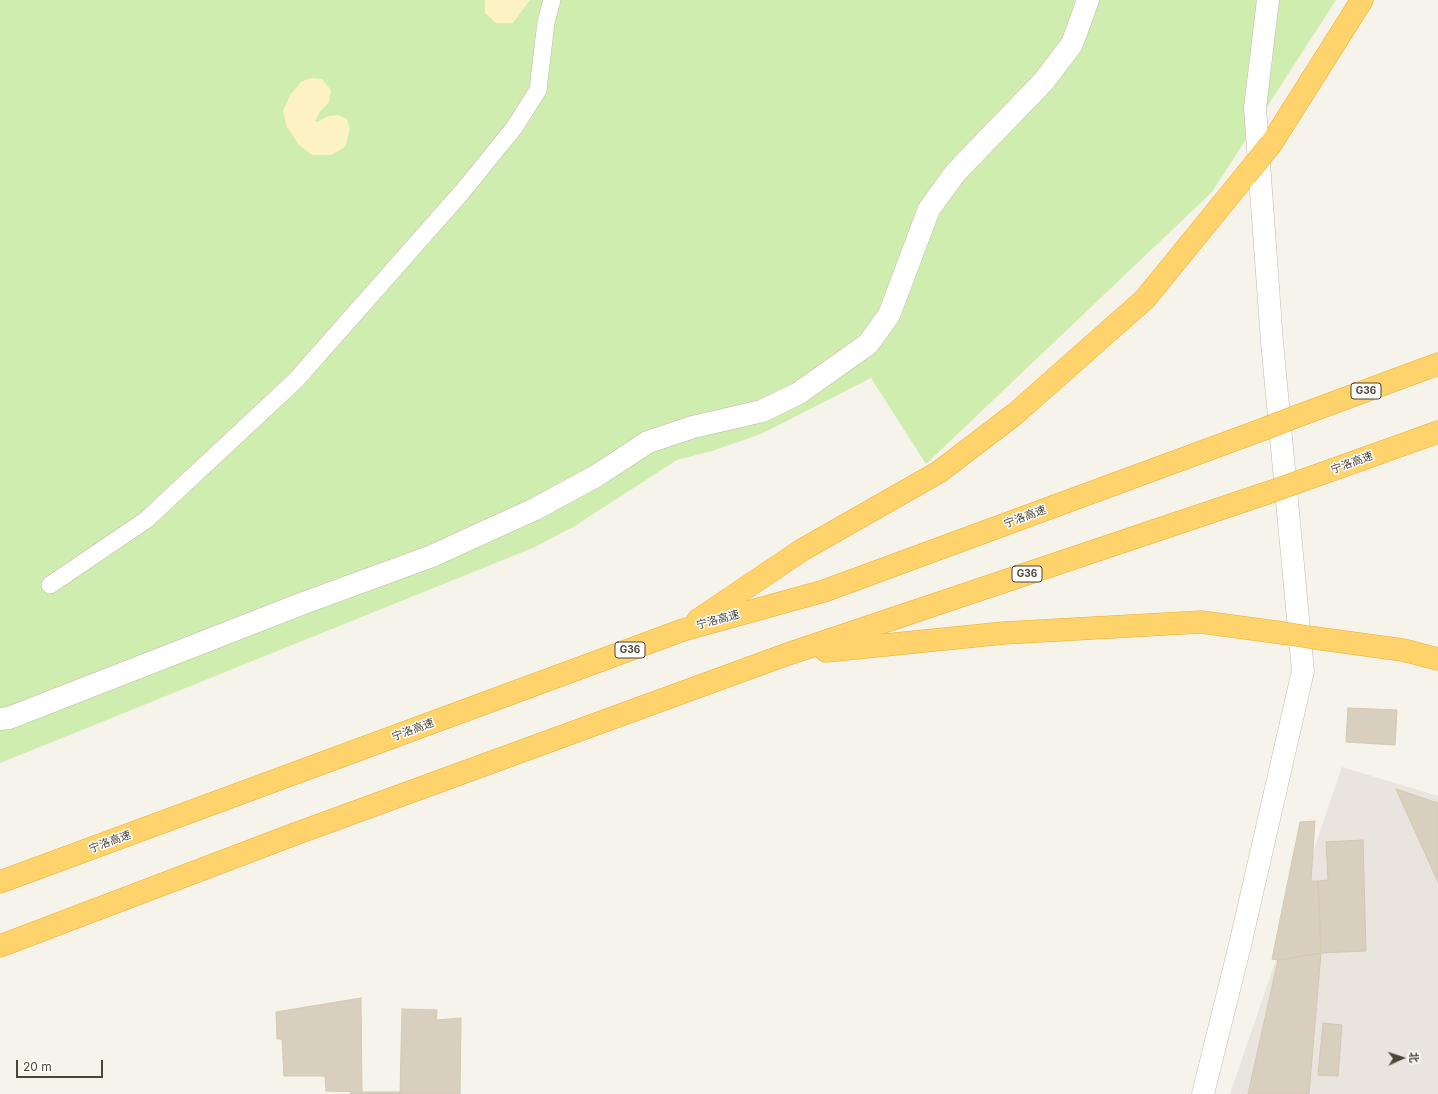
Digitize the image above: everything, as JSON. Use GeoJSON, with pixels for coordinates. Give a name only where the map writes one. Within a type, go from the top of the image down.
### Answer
{"type":"FeatureCollection","features":[{"type":"Feature","properties":{"kind":"highway"},"geometry":{"type":"LineString","coordinates":[[683,630],[802,550],[939,472],[1015,414],[1145,299],[1271,144],[1362,0]]}},
{"type":"Feature","properties":{"kind":"highway","name":"宁洛高速"},"geometry":{"type":"LineString","coordinates":[[0,882],[683,630],[824,591],[1438,364]]}},
{"type":"Feature","properties":{"kind":"highway","name":"宁洛高速"},"geometry":{"type":"LineString","coordinates":[[0,946],[295,834],[785,655],[1270,492],[1438,432]]}},
{"type":"Feature","properties":{"kind":"highway"},"geometry":{"type":"LineString","coordinates":[[785,655],[1004,632],[1201,622],[1403,650],[1438,659]]}},
{"type":"Feature","properties":{"kind":"street"},"geometry":{"type":"LineString","coordinates":[[0,719],[9,718],[287,609],[432,556],[535,509],[596,476],[648,442],[693,427],[762,411],[799,393],[868,344],[889,314],[929,209],[956,172],[992,136],[1048,75],[1072,44],[1088,0]]}},
{"type":"Feature","properties":{"kind":"street"},"geometry":{"type":"LineString","coordinates":[[1203,1094],[1240,944],[1303,671],[1272,342],[1255,108],[1268,0]]}},
{"type":"Feature","properties":{"kind":"lane"},"geometry":{"type":"LineString","coordinates":[[50,585],[146,520],[296,380],[462,192],[514,128],[538,90],[546,22],[552,0]]}},
{"type":"Feature","properties":{"kind":"shaded area"},"geometry":{"type":"Polygon","coordinates":[[[1342,767],[1438,796],[1438,1094],[1230,1094],[1342,767]]]}},
{"type":"Feature","properties":{"kind":"green space"},"geometry":{"type":"Polygon","coordinates":[[[0,0],[1336,0],[1212,192],[926,464],[871,378],[761,434],[712,451],[677,460],[573,527],[535,547],[0,763],[0,0]]]}},
{"type":"Feature","properties":{"kind":"sand"},"geometry":{"type":"Polygon","coordinates":[[[485,0],[530,0],[513,23],[496,23],[485,13],[485,0]]]}},
{"type":"Feature","properties":{"kind":"sand"},"geometry":{"type":"Polygon","coordinates":[[[310,78],[322,79],[331,90],[329,102],[320,112],[315,121],[318,122],[328,116],[338,115],[347,119],[350,129],[345,147],[331,155],[312,155],[299,145],[287,127],[283,111],[290,95],[301,82],[310,78]]]}},
{"type":"Feature","properties":{"kind":"building"},"geometry":{"type":"Polygon","coordinates":[[[1348,708],[1397,710],[1395,745],[1346,742],[1348,708]]]}},
{"type":"Feature","properties":{"kind":"building"},"geometry":{"type":"Polygon","coordinates":[[[1396,789],[1438,803],[1438,882],[1396,789]]]}},
{"type":"Feature","properties":{"kind":"building"},"geometry":{"type":"Polygon","coordinates":[[[1315,821],[1311,881],[1318,881],[1321,953],[1278,960],[1272,959],[1300,822],[1315,821]]]}},
{"type":"Feature","properties":{"kind":"building"},"geometry":{"type":"Polygon","coordinates":[[[1363,840],[1366,951],[1321,953],[1318,881],[1328,880],[1326,842],[1363,840]]]}},
{"type":"Feature","properties":{"kind":"building"},"geometry":{"type":"Polygon","coordinates":[[[1321,953],[1309,1094],[1248,1094],[1278,960],[1321,953]]]}},
{"type":"Feature","properties":{"kind":"building"},"geometry":{"type":"Polygon","coordinates":[[[361,998],[362,1092],[326,1091],[325,1076],[284,1076],[282,1039],[277,1039],[276,1012],[361,998]]]}},
{"type":"Feature","properties":{"kind":"building"},"geometry":{"type":"Polygon","coordinates":[[[402,1009],[437,1010],[436,1020],[461,1018],[460,1094],[400,1094],[402,1009]]]}},
{"type":"Feature","properties":{"kind":"building"},"geometry":{"type":"Polygon","coordinates":[[[1323,1023],[1342,1025],[1338,1076],[1318,1075],[1323,1023]]]}},
{"type":"Feature","properties":{"kind":"building"},"geometry":{"type":"Polygon","coordinates":[[[351,1092],[400,1092],[400,1094],[351,1094],[351,1092]]]}}]}
